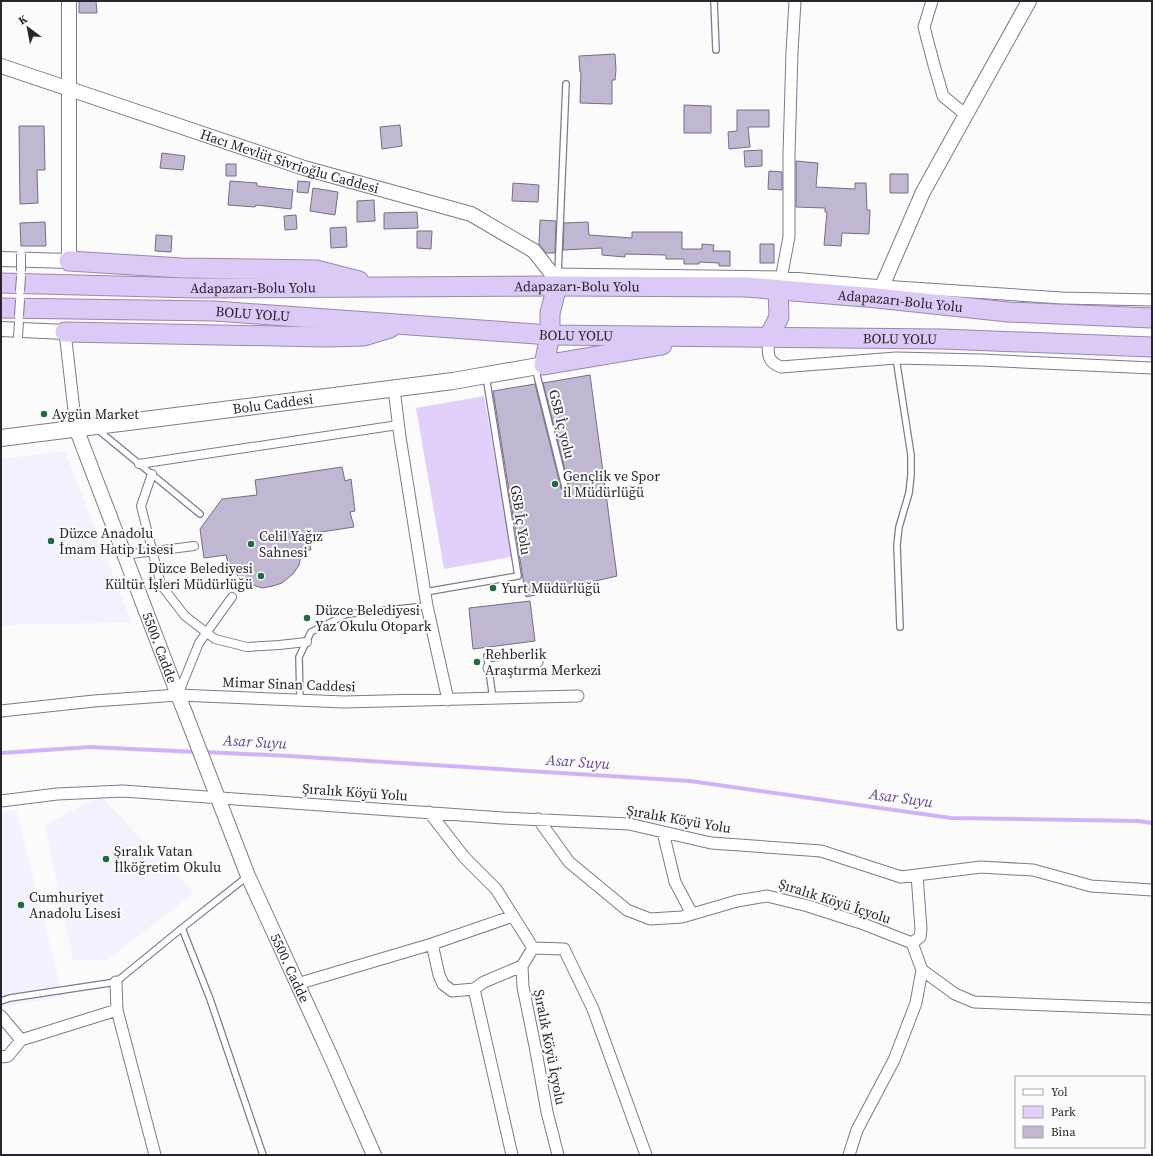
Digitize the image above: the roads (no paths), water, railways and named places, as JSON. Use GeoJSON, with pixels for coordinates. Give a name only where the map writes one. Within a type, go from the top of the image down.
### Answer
{"type":"FeatureCollection","features":[{"type":"Feature","properties":{"kind":"highway"},"geometry":{"type":"LineString","coordinates":[[69,261],[182,268],[316,270],[383,288]]}},
{"type":"Feature","properties":{"kind":"highway","name":"Adapazarı-Bolu Yolu"},"geometry":{"type":"LineString","coordinates":[[1,283],[195,288],[383,288],[556,278],[746,287],[780,284],[880,292],[1008,312],[1152,318]]}},
{"type":"Feature","properties":{"kind":"highway"},"geometry":{"type":"LineString","coordinates":[[556,278],[550,313],[550,335],[540,366],[711,337]]}},
{"type":"Feature","properties":{"kind":"highway"},"geometry":{"type":"LineString","coordinates":[[769,337],[779,317],[780,284]]}},
{"type":"Feature","properties":{"kind":"highway","name":"BOLU YOLU"},"geometry":{"type":"LineString","coordinates":[[1,308],[215,311],[550,335],[942,339],[1152,347]]}},
{"type":"Feature","properties":{"kind":"highway"},"geometry":{"type":"LineString","coordinates":[[64,332],[326,337],[364,336],[404,324]]}},
{"type":"Feature","properties":{"kind":"main road","name":"Bolu Caddesi"},"geometry":{"type":"LineString","coordinates":[[1,438],[394,389],[486,376],[540,366]]}},
{"type":"Feature","properties":{"kind":"street"},"geometry":{"type":"LineString","coordinates":[[1,259],[69,261],[69,1]]}},
{"type":"Feature","properties":{"kind":"street"},"geometry":{"type":"LineString","coordinates":[[780,284],[789,237],[789,154],[795,1]]}},
{"type":"Feature","properties":{"kind":"street"},"geometry":{"type":"LineString","coordinates":[[932,1],[924,27],[943,96],[966,115]]}},
{"type":"Feature","properties":{"kind":"street"},"geometry":{"type":"LineString","coordinates":[[1029,1],[923,192],[880,292],[1152,300]]}},
{"type":"Feature","properties":{"kind":"street","name":"Hacı Mevlüt Sivrioğlu Caddesi"},"geometry":{"type":"LineString","coordinates":[[1,66],[304,168],[471,214],[534,251],[556,278]]}},
{"type":"Feature","properties":{"kind":"street"},"geometry":{"type":"LineString","coordinates":[[18,337],[21,254]]}},
{"type":"Feature","properties":{"kind":"street"},"geometry":{"type":"LineString","coordinates":[[1,329],[64,332],[76,428]]}},
{"type":"Feature","properties":{"kind":"street"},"geometry":{"type":"LineString","coordinates":[[769,337],[769,357],[774,364],[781,367],[896,358],[981,360],[1152,368]]}},
{"type":"Feature","properties":{"kind":"street"},"geometry":{"type":"LineString","coordinates":[[394,389],[398,425],[427,606],[448,700]]}},
{"type":"Feature","properties":{"kind":"street"},"geometry":{"type":"LineString","coordinates":[[139,464],[398,425]]}},
{"type":"Feature","properties":{"kind":"street","name":"5500. Cadde"},"geometry":{"type":"LineString","coordinates":[[76,428],[248,876],[374,1155]]}},
{"type":"Feature","properties":{"kind":"street"},"geometry":{"type":"LineString","coordinates":[[152,474],[141,506],[161,585],[185,616],[215,639],[247,647],[307,642]]}},
{"type":"Feature","properties":{"kind":"street"},"geometry":{"type":"LineString","coordinates":[[124,555],[194,546]]}},
{"type":"Feature","properties":{"kind":"street"},"geometry":{"type":"LineString","coordinates":[[178,696],[199,643],[232,597]]}},
{"type":"Feature","properties":{"kind":"street"},"geometry":{"type":"LineString","coordinates":[[489,668],[537,662]]}},
{"type":"Feature","properties":{"kind":"street","name":"Mimar Sinan Caddesi"},"geometry":{"type":"LineString","coordinates":[[1,711],[94,701],[178,696],[344,702],[578,696]]}},
{"type":"Feature","properties":{"kind":"street","name":"Şıralık Köyü Yolu"},"geometry":{"type":"LineString","coordinates":[[1,801],[57,794],[123,791],[538,820],[629,824],[711,843],[821,851],[901,877],[981,867],[1026,869],[1091,886],[1152,890]]}},
{"type":"Feature","properties":{"kind":"street"},"geometry":{"type":"LineString","coordinates":[[429,812],[464,857],[496,889],[533,948]]}},
{"type":"Feature","properties":{"kind":"street","name":"Şıralık Köyü İçyolu"},"geometry":{"type":"LineString","coordinates":[[538,820],[569,862],[627,910],[650,918],[682,917],[737,901],[767,896],[808,906],[861,923],[912,943]]}},
{"type":"Feature","properties":{"kind":"street"},"geometry":{"type":"LineString","coordinates":[[663,832],[675,882],[692,914]]}},
{"type":"Feature","properties":{"kind":"street"},"geometry":{"type":"LineString","coordinates":[[849,1155],[857,1130],[894,1060],[916,1002],[922,970],[912,943],[920,937],[921,929],[916,875]]}},
{"type":"Feature","properties":{"kind":"street"},"geometry":{"type":"LineString","coordinates":[[298,984],[432,944],[513,916]]}},
{"type":"Feature","properties":{"kind":"street"},"geometry":{"type":"LineString","coordinates":[[432,944],[439,975],[443,984],[452,991],[474,989],[484,982],[522,966],[533,948]]}},
{"type":"Feature","properties":{"kind":"street"},"geometry":{"type":"LineString","coordinates":[[533,948],[564,949],[593,1009],[646,1155]]}},
{"type":"Feature","properties":{"kind":"street","name":"Şıralık Köyü İçyolu"},"geometry":{"type":"LineString","coordinates":[[522,966],[523,987],[547,1112],[558,1155]]}},
{"type":"Feature","properties":{"kind":"street"},"geometry":{"type":"LineString","coordinates":[[922,970],[955,994],[974,1002],[1152,1009]]}},
{"type":"Feature","properties":{"kind":"street"},"geometry":{"type":"LineString","coordinates":[[116,982],[117,1010],[155,1155]]}},
{"type":"Feature","properties":{"kind":"street"},"geometry":{"type":"LineString","coordinates":[[474,989],[512,1155]]}},
{"type":"Feature","properties":{"kind":"street"},"geometry":{"type":"LineString","coordinates":[[1,1057],[8,1056],[21,1040],[117,1010]]}},
{"type":"Feature","properties":{"kind":"street"},"geometry":{"type":"LineString","coordinates":[[1,1016],[21,1040]]}},
{"type":"Feature","properties":{"kind":"lane"},"geometry":{"type":"LineString","coordinates":[[714,1],[716,50]]}},
{"type":"Feature","properties":{"kind":"lane"},"geometry":{"type":"LineString","coordinates":[[556,278],[566,84]]}},
{"type":"Feature","properties":{"kind":"lane"},"geometry":{"type":"LineString","coordinates":[[896,358],[911,455],[909,493],[899,527],[897,545],[900,628]]}},
{"type":"Feature","properties":{"kind":"lane","name":"GSB İç yolu"},"geometry":{"type":"LineString","coordinates":[[540,366],[565,487]]}},
{"type":"Feature","properties":{"kind":"lane","name":"GSB İç Yolu"},"geometry":{"type":"LineString","coordinates":[[425,592],[518,576],[486,376]]}},
{"type":"Feature","properties":{"kind":"lane"},"geometry":{"type":"LineString","coordinates":[[94,426],[200,514]]}},
{"type":"Feature","properties":{"kind":"lane"},"geometry":{"type":"LineString","coordinates":[[300,700],[300,657],[311,632],[347,614],[427,606]]}},
{"type":"Feature","properties":{"kind":"lane"},"geometry":{"type":"LineString","coordinates":[[487,656],[493,699]]}},
{"type":"Feature","properties":{"kind":"lane"},"geometry":{"type":"LineString","coordinates":[[1,1001],[10,998],[116,982],[248,876]]}},
{"type":"Feature","properties":{"kind":"lane"},"geometry":{"type":"LineString","coordinates":[[182,928],[210,999],[263,1155]]}},
{"type":"Feature","properties":{"kind":"waterway","name":"Asar Suyu"},"geometry":{"type":"LineString","coordinates":[[1,753],[90,747],[197,752]]}},
{"type":"Feature","properties":{"kind":"waterway","name":"Asar Suyu"},"geometry":{"type":"LineString","coordinates":[[204,752],[690,781],[951,818],[1138,821],[1152,823]]}},
{"type":"Feature","properties":{"kind":"place","name":"Aygün Market"},"geometry":{"type":"Point","coordinates":[44,414]}},
{"type":"Feature","properties":{"kind":"place","name":"Gençlik ve Spor il Müdürlüğü"},"geometry":{"type":"Point","coordinates":[555,484]}},
{"type":"Feature","properties":{"kind":"place","name":"Düzce Anadolu İmam Hatip Lisesi"},"geometry":{"type":"Point","coordinates":[51,541]}},
{"type":"Feature","properties":{"kind":"place","name":"Celil Yağız Sahnesi"},"geometry":{"type":"Point","coordinates":[251,544]}},
{"type":"Feature","properties":{"kind":"place","name":"Düzce Belediyesi Kültür İşleri Müdürlüğü"},"geometry":{"type":"Point","coordinates":[261,576]}},
{"type":"Feature","properties":{"kind":"place","name":"Yurt Müdürlüğü"},"geometry":{"type":"Point","coordinates":[493,588]}},
{"type":"Feature","properties":{"kind":"place","name":"Düzce Belediyesi Yaz Okulu Otopark"},"geometry":{"type":"Point","coordinates":[307,618]}},
{"type":"Feature","properties":{"kind":"place","name":"Rehberlik Araştırma Merkezi"},"geometry":{"type":"Point","coordinates":[477,662]}},
{"type":"Feature","properties":{"kind":"place","name":"Şıralık Vatan İlköğretim Okulu"},"geometry":{"type":"Point","coordinates":[106,859]}},
{"type":"Feature","properties":{"kind":"place","name":"Cumhuriyet Anadolu Lisesi"},"geometry":{"type":"Point","coordinates":[21,905]}}]}
